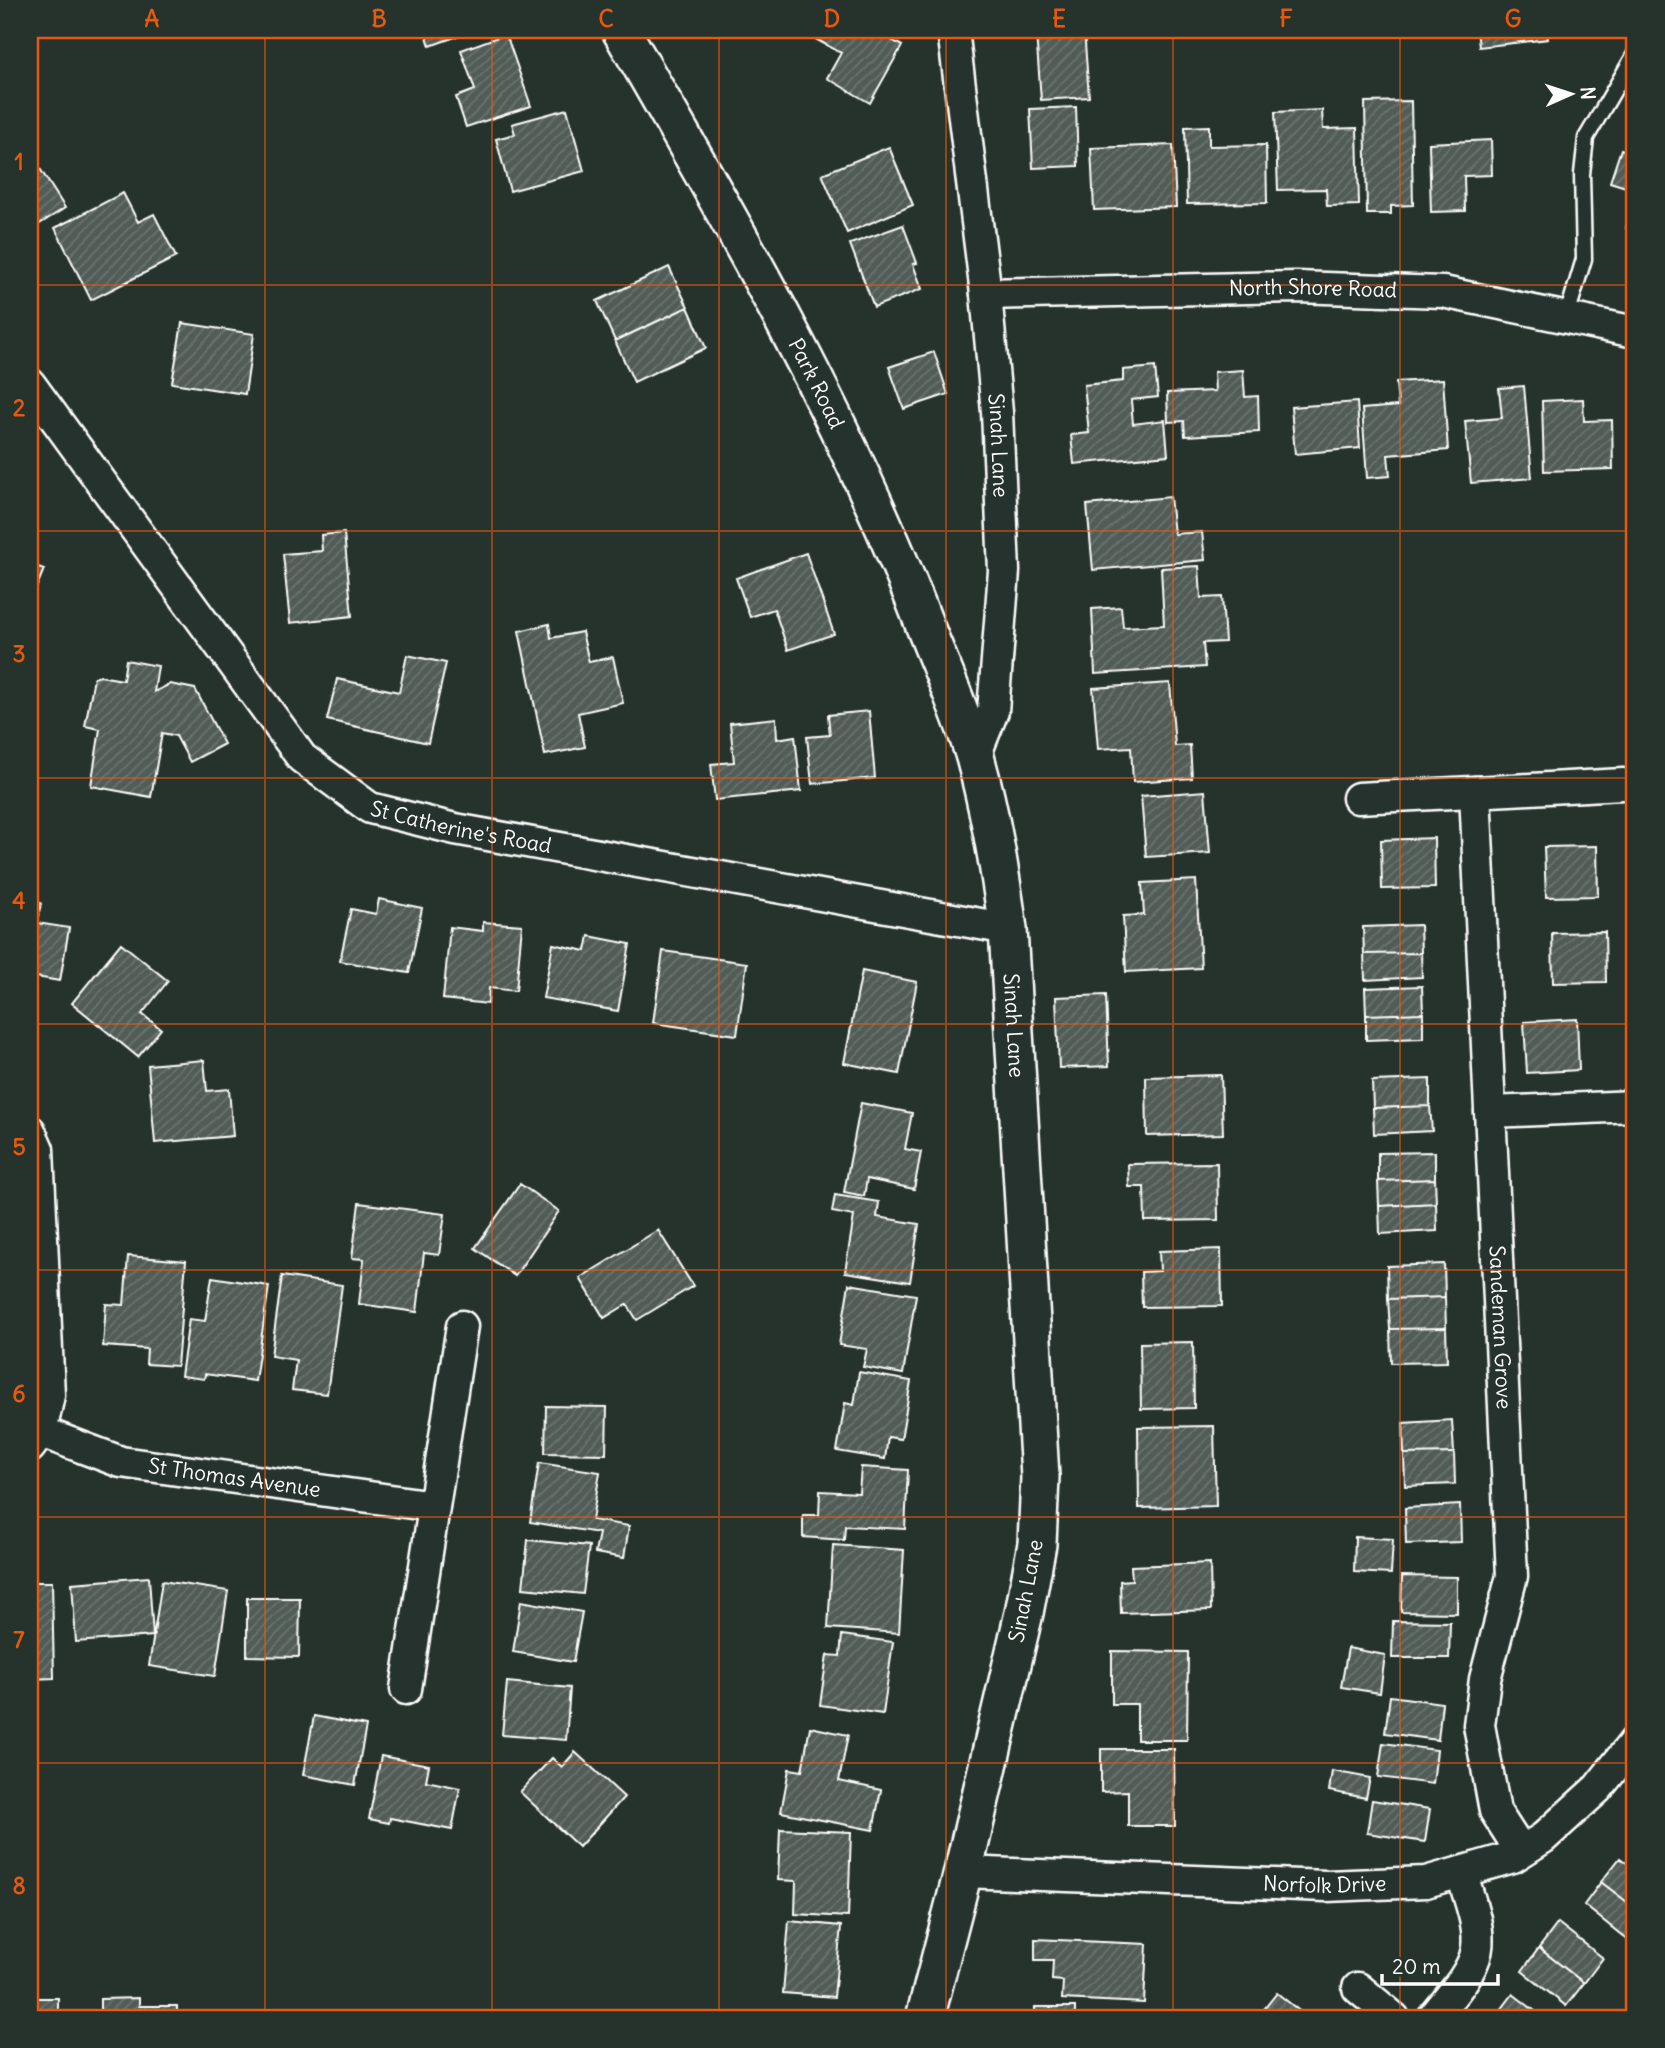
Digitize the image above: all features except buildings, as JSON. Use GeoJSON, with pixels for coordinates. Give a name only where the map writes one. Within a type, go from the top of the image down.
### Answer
{"type":"FeatureCollection","features":[{"type":"Feature","properties":{"kind":"street","name":"Park Road"},"geometry":{"type":"LineString","coordinates":[[621,30],[764,278],[835,417],[901,563],[975,756]]}},
{"type":"Feature","properties":{"kind":"street","name":"Sinah Lane"},"geometry":{"type":"LineString","coordinates":[[925,2018],[963,1872],[1024,1613],[1037,1544],[1040,1477],[1008,929],[997,849],[975,756],[993,711],[1004,571],[997,412],[986,294],[953,30]]}},
{"type":"Feature","properties":{"kind":"street","name":"North Shore Road"},"geometry":{"type":"LineString","coordinates":[[986,294],[1296,287],[1429,291],[1567,315],[1635,332]]}},
{"type":"Feature","properties":{"kind":"street","name":"St Catherine's Road"},"geometry":{"type":"LineString","coordinates":[[30,384],[302,758],[370,808],[455,830],[1008,929]]}},
{"type":"Feature","properties":{"kind":"street"},"geometry":{"type":"LineString","coordinates":[[1358,798],[1623,784]]}},
{"type":"Feature","properties":{"kind":"street","name":"Sandeman Grove"},"geometry":{"type":"LineString","coordinates":[[1475,792],[1512,1576],[1485,1679],[1479,1725],[1495,1811],[1520,1850]]}},
{"type":"Feature","properties":{"kind":"street"},"geometry":{"type":"LineString","coordinates":[[1490,1112],[1635,1105]]}},
{"type":"Feature","properties":{"kind":"street","name":"St Thomas Avenue"},"geometry":{"type":"LineString","coordinates":[[30,1130],[38,1149],[49,1395],[35,1440],[121,1462],[433,1506]]}},
{"type":"Feature","properties":{"kind":"street"},"geometry":{"type":"LineString","coordinates":[[406,1689],[462,1326]]}},
{"type":"Feature","properties":{"kind":"street","name":"Norfolk Drive"},"geometry":{"type":"LineString","coordinates":[[963,1872],[1326,1886],[1426,1882],[1513,1857],[1520,1850],[1543,1838],[1598,1788],[1635,1741]]}},
{"type":"Feature","properties":{"kind":"street"},"geometry":{"type":"LineString","coordinates":[[1433,2018],[1462,1984],[1476,1960],[1479,1927],[1461,1872]]}},
{"type":"Feature","properties":{"kind":"street"},"geometry":{"type":"LineString","coordinates":[[1358,1989],[1394,2018]]}},
{"type":"Feature","properties":{"kind":"lane"},"geometry":{"type":"LineString","coordinates":[[1567,315],[1584,259],[1582,174],[1586,138],[1635,54]]}}]}
